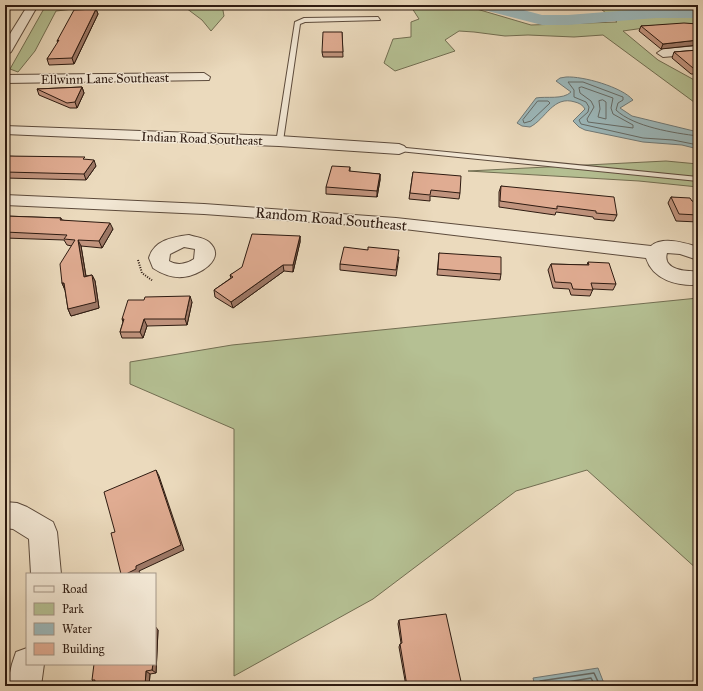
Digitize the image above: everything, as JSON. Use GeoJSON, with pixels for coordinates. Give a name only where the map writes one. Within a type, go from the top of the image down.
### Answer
{"type":"FeatureCollection","features":[{"type":"Feature","properties":{"kind":"street"},"geometry":{"type":"LineString","coordinates":[[5,6],[28,5]]}},
{"type":"Feature","properties":{"kind":"street"},"geometry":{"type":"LineString","coordinates":[[5,52],[33,5]]}},
{"type":"Feature","properties":{"kind":"street"},"geometry":{"type":"LineString","coordinates":[[663,53],[698,50]]}},
{"type":"Feature","properties":{"kind":"street","name":"Ellwinn Lane Southeast"},"geometry":{"type":"LineString","coordinates":[[5,79],[204,77]]}},
{"type":"Feature","properties":{"kind":"street","name":"Indian Road Southeast"},"geometry":{"type":"LineString","coordinates":[[5,130],[279,141],[399,149]]}},
{"type":"Feature","properties":{"kind":"street","name":"Random Road Southeast"},"geometry":{"type":"LineString","coordinates":[[5,200],[204,209],[396,223],[656,253],[660,250],[674,247],[682,248],[698,254]]}},
{"type":"Feature","properties":{"kind":"street"},"geometry":{"type":"LineString","coordinates":[[189,241],[204,209]]}},
{"type":"Feature","properties":{"kind":"street"},"geometry":{"type":"LineString","coordinates":[[656,253],[658,263],[668,273],[685,278],[698,278]]}},
{"type":"Feature","properties":{"kind":"street"},"geometry":{"type":"LineString","coordinates":[[5,515],[17,516],[43,532],[46,573]]}},
{"type":"Feature","properties":{"kind":"street"},"geometry":{"type":"LineString","coordinates":[[24,686],[28,665]]}},
{"type":"Feature","properties":{"kind":"lane"},"geometry":{"type":"LineString","coordinates":[[279,141],[297,23],[304,20],[378,19]]}},
{"type":"Feature","properties":{"kind":"lane"},"geometry":{"type":"LineString","coordinates":[[399,149],[698,179]]}},
{"type":"Feature","properties":{"kind":"green space"},"geometry":{"type":"Polygon","coordinates":[[[46,5],[109,5],[56,11],[35,51],[18,72],[10,69],[46,5]]]}},
{"type":"Feature","properties":{"kind":"green space"},"geometry":{"type":"Polygon","coordinates":[[[182,5],[222,5],[224,16],[211,31],[202,20],[182,5]]]}},
{"type":"Feature","properties":{"kind":"green space"},"geometry":{"type":"Polygon","coordinates":[[[410,5],[463,5],[531,25],[617,22],[596,5],[698,5],[698,24],[665,25],[623,31],[658,60],[698,82],[698,105],[603,35],[574,37],[528,35],[505,36],[459,31],[445,40],[455,51],[395,71],[384,63],[393,39],[411,37],[411,22],[419,19],[410,5]]]}},
{"type":"Feature","properties":{"kind":"green space"},"geometry":{"type":"Polygon","coordinates":[[[666,161],[698,164],[698,187],[639,181],[468,171],[666,161]]]}},
{"type":"Feature","properties":{"kind":"green space"},"geometry":{"type":"Polygon","coordinates":[[[698,298],[698,570],[587,470],[516,491],[373,599],[234,676],[234,429],[130,384],[130,362],[232,345],[698,298]]]}},
{"type":"Feature","properties":{"kind":"water"},"geometry":{"type":"Polygon","coordinates":[[[566,77],[592,80],[628,95],[633,100],[620,108],[632,116],[698,132],[698,149],[682,145],[643,142],[585,130],[573,121],[585,109],[582,105],[575,102],[567,101],[555,105],[530,127],[522,126],[517,123],[536,98],[559,97],[571,92],[556,81],[560,78],[566,77]]]}},
{"type":"Feature","properties":{"kind":"water"},"geometry":{"type":"Polygon","coordinates":[[[598,668],[605,686],[535,686],[533,678],[598,668]]]}},
{"type":"Feature","properties":{"kind":"building"},"geometry":{"type":"Polygon","coordinates":[[[96,9],[72,58],[47,59],[59,40],[57,41],[74,10],[96,9]]]}},
{"type":"Feature","properties":{"kind":"building"},"geometry":{"type":"Polygon","coordinates":[[[684,23],[698,24],[698,40],[663,44],[641,26],[684,23]]]}},
{"type":"Feature","properties":{"kind":"building"},"geometry":{"type":"Polygon","coordinates":[[[323,32],[342,32],[343,52],[322,52],[323,32]]]}},
{"type":"Feature","properties":{"kind":"building"},"geometry":{"type":"Polygon","coordinates":[[[698,50],[698,68],[693,68],[674,52],[698,50]]]}},
{"type":"Feature","properties":{"kind":"building"},"geometry":{"type":"Polygon","coordinates":[[[82,87],[75,102],[67,103],[37,89],[82,87]]]}},
{"type":"Feature","properties":{"kind":"building"},"geometry":{"type":"Polygon","coordinates":[[[5,156],[85,157],[83,159],[94,160],[84,174],[5,172],[5,156]]]}},
{"type":"Feature","properties":{"kind":"building"},"geometry":{"type":"Polygon","coordinates":[[[332,166],[350,167],[349,171],[380,174],[377,191],[326,187],[332,166]]]}},
{"type":"Feature","properties":{"kind":"building"},"geometry":{"type":"Polygon","coordinates":[[[413,172],[461,176],[460,193],[431,190],[430,195],[410,193],[413,172]]]}},
{"type":"Feature","properties":{"kind":"building"},"geometry":{"type":"Polygon","coordinates":[[[501,186],[614,197],[617,215],[557,206],[557,209],[500,201],[501,186]]]}},
{"type":"Feature","properties":{"kind":"building"},"geometry":{"type":"Polygon","coordinates":[[[671,197],[690,198],[698,204],[698,215],[679,214],[671,197]]]}},
{"type":"Feature","properties":{"kind":"building"},"geometry":{"type":"Polygon","coordinates":[[[5,216],[61,218],[60,220],[110,223],[99,241],[78,240],[84,277],[92,275],[96,302],[68,309],[64,283],[62,283],[60,264],[75,240],[64,239],[67,235],[5,232],[5,216]]]}},
{"type":"Feature","properties":{"kind":"building"},"geometry":{"type":"Polygon","coordinates":[[[252,234],[300,236],[293,265],[283,265],[231,302],[214,290],[233,277],[230,275],[242,267],[252,234]]]}},
{"type":"Feature","properties":{"kind":"building"},"geometry":{"type":"Polygon","coordinates":[[[344,247],[368,250],[368,247],[399,250],[396,270],[340,264],[344,247]]]}},
{"type":"Feature","properties":{"kind":"building"},"geometry":{"type":"Polygon","coordinates":[[[439,253],[501,257],[501,274],[438,269],[439,253]]]}},
{"type":"Feature","properties":{"kind":"building"},"geometry":{"type":"Polygon","coordinates":[[[588,262],[609,263],[616,284],[591,283],[593,290],[573,289],[571,283],[555,282],[551,264],[589,265],[588,262]]]}},
{"type":"Feature","properties":{"kind":"building"},"geometry":{"type":"Polygon","coordinates":[[[190,296],[185,319],[144,319],[140,332],[120,332],[124,319],[122,319],[128,300],[144,300],[145,297],[190,296]]]}},
{"type":"Feature","properties":{"kind":"building"},"geometry":{"type":"Polygon","coordinates":[[[156,470],[181,545],[136,566],[136,569],[128,573],[121,573],[111,533],[115,532],[104,492],[156,470]]]}},
{"type":"Feature","properties":{"kind":"building"},"geometry":{"type":"Polygon","coordinates":[[[446,614],[462,686],[407,686],[400,644],[402,643],[399,620],[446,614]]]}},
{"type":"Feature","properties":{"kind":"building"},"geometry":{"type":"Polygon","coordinates":[[[94,665],[153,665],[152,670],[146,671],[145,686],[94,686],[95,680],[92,680],[94,665]]]}},
{"type":"Feature","properties":{"kind":"waterway"},"geometry":{"type":"LineString","coordinates":[[486,5],[542,20],[568,20],[656,13],[698,13]]}}]}
